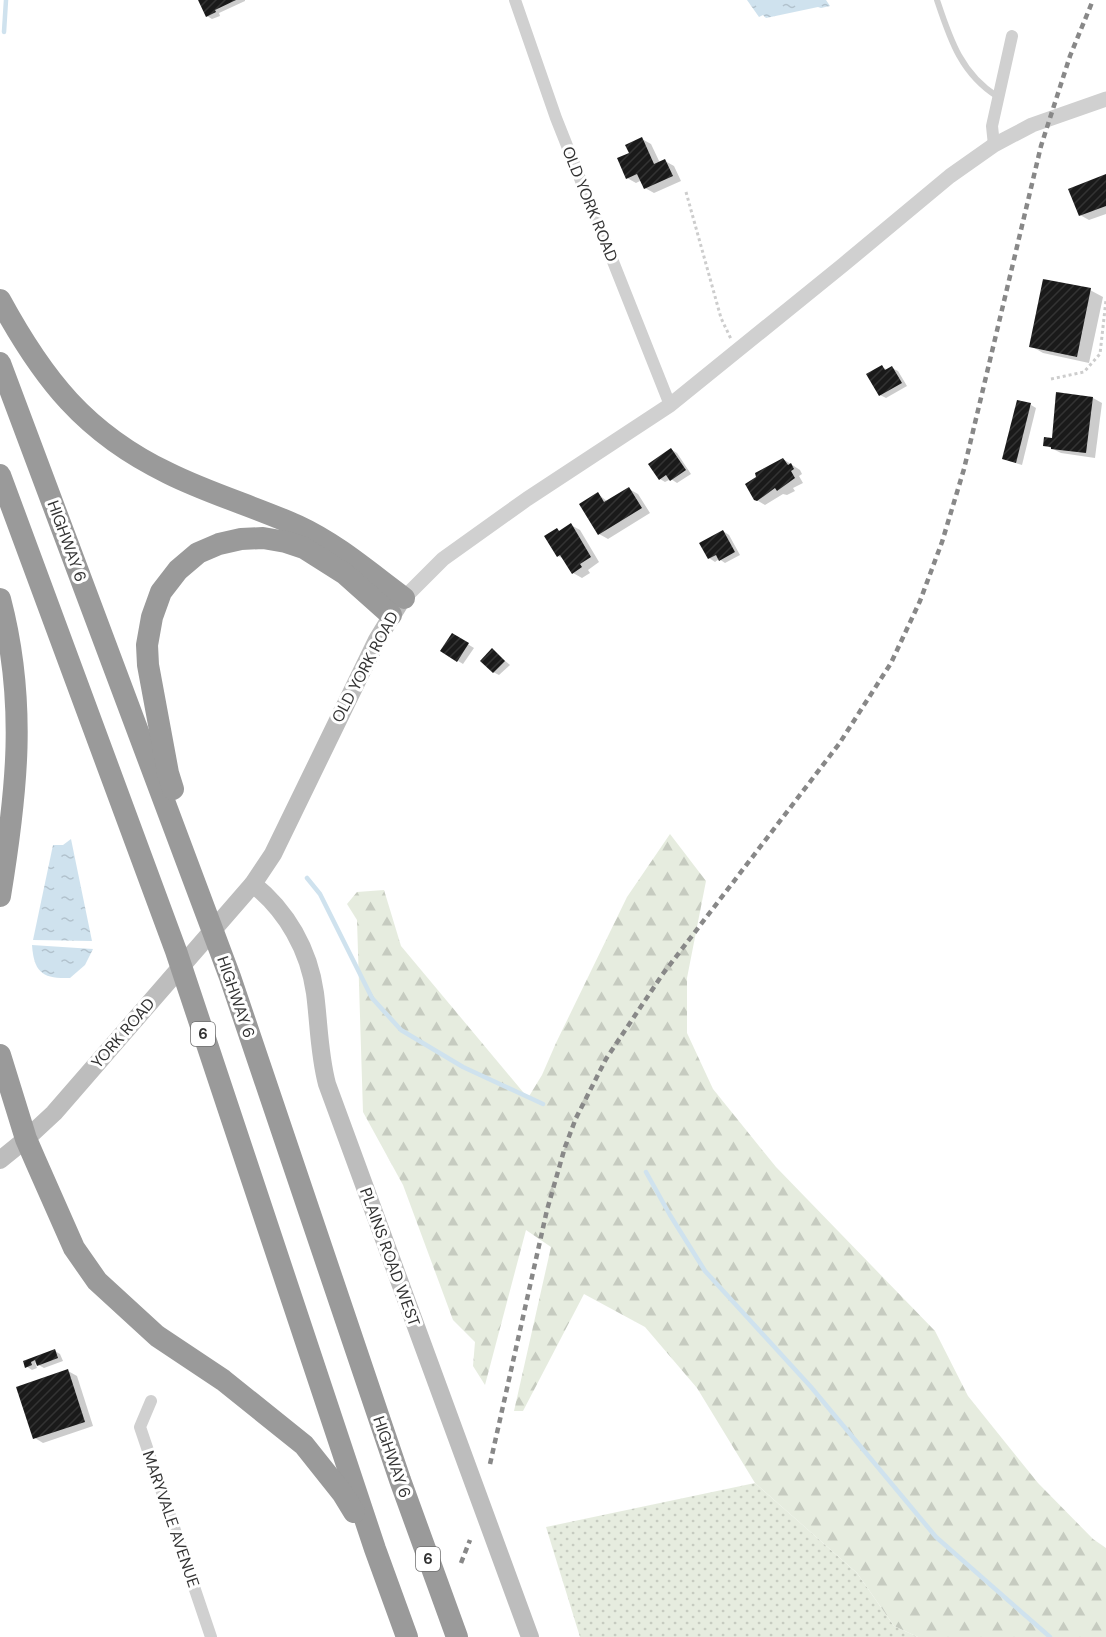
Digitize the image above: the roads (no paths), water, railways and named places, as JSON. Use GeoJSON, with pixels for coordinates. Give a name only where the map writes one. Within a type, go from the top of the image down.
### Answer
{"type":"FeatureCollection","features":[{"type":"Feature","properties":{"kind":"highway"},"geometry":{"type":"LineString","coordinates":[[0,300],[17,331],[52,383],[77,411],[104,435],[131,454],[167,473],[299,527],[337,548],[397,607]]}},
{"type":"Feature","properties":{"kind":"highway","name":"HIGHWAY 6"},"geometry":{"type":"LineString","coordinates":[[0,363],[230,977],[400,1480],[457,1637]]}},
{"type":"Feature","properties":{"kind":"highway","name":"6"},"geometry":{"type":"LineString","coordinates":[[0,475],[176,951],[375,1549],[407,1637]]}},
{"type":"Feature","properties":{"kind":"highway"},"geometry":{"type":"LineString","coordinates":[[230,977],[168,773],[159,729],[148,665],[147,645],[152,617],[161,592],[178,570],[198,553],[219,544],[241,539],[263,538],[304,548],[397,607]]}},
{"type":"Feature","properties":{"kind":"highway"},"geometry":{"type":"LineString","coordinates":[[0,599],[13,663],[18,741],[15,789],[0,896]]}},
{"type":"Feature","properties":{"kind":"highway"},"geometry":{"type":"LineString","coordinates":[[0,1055],[26,1139],[74,1248],[97,1281],[157,1336],[222,1380],[304,1445],[343,1494],[375,1549]]}},
{"type":"Feature","properties":{"kind":"main road","name":"OLD YORK ROAD"},"geometry":{"type":"LineString","coordinates":[[240,900],[273,854],[362,670],[397,607]]}},
{"type":"Feature","properties":{"kind":"main road","name":"PLAINS ROAD WEST"},"geometry":{"type":"LineString","coordinates":[[253,884],[279,909],[307,959],[315,995],[319,1048],[327,1084],[530,1637]]}},
{"type":"Feature","properties":{"kind":"main road","name":"YORK ROAD"},"geometry":{"type":"LineString","coordinates":[[0,1160],[54,1113],[240,900]]}},
{"type":"Feature","properties":{"kind":"street","name":"OLD YORK ROAD"},"geometry":{"type":"LineString","coordinates":[[515,0],[556,118],[670,405]]}},
{"type":"Feature","properties":{"kind":"street"},"geometry":{"type":"LineString","coordinates":[[994,145],[992,126],[1012,36]]}},
{"type":"Feature","properties":{"kind":"street","name":"OLD YORK ROAD"},"geometry":{"type":"LineString","coordinates":[[397,607],[443,559],[527,499],[670,405],[950,176],[994,145],[1032,124],[1106,99]]}},
{"type":"Feature","properties":{"kind":"street","name":"MARYVALE AVENUE"},"geometry":{"type":"LineString","coordinates":[[151,1401],[140,1427],[211,1637]]}},
{"type":"Feature","properties":{"kind":"lane"},"geometry":{"type":"LineString","coordinates":[[937,0],[956,53],[986,90],[998,98]]}},
{"type":"Feature","properties":{"kind":"water"},"geometry":{"type":"Polygon","coordinates":[[[747,0],[826,0],[830,6],[766,18],[763,15],[759,17],[747,0]]]}},
{"type":"Feature","properties":{"kind":"water"},"geometry":{"type":"Polygon","coordinates":[[[71,839],[92,941],[33,940],[53,845],[63,845],[71,839]]]}},
{"type":"Feature","properties":{"kind":"water"},"geometry":{"type":"Polygon","coordinates":[[[32,945],[93,949],[85,965],[70,978],[61,978],[47,975],[38,968],[32,945]]]}},
{"type":"Feature","properties":{"kind":"waterway"},"geometry":{"type":"LineString","coordinates":[[4,32],[6,0]]}},
{"type":"Feature","properties":{"kind":"waterway"},"geometry":{"type":"LineString","coordinates":[[307,878],[320,894],[372,998],[401,1030],[463,1067],[543,1104]]}},
{"type":"Feature","properties":{"kind":"waterway"},"geometry":{"type":"LineString","coordinates":[[646,1172],[705,1271],[811,1387],[936,1537],[1050,1637]]}},
{"type":"Feature","properties":{"kind":"railway"},"geometry":{"type":"LineString","coordinates":[[490,1464],[547,1210],[576,1118],[606,1059],[662,975],[839,744],[891,663],[920,601],[942,542],[964,469],[1041,146],[1070,56],[1093,0]]}},
{"type":"Feature","properties":{"kind":"railway"},"geometry":{"type":"LineString","coordinates":[[461,1563],[470,1540]]}}]}
